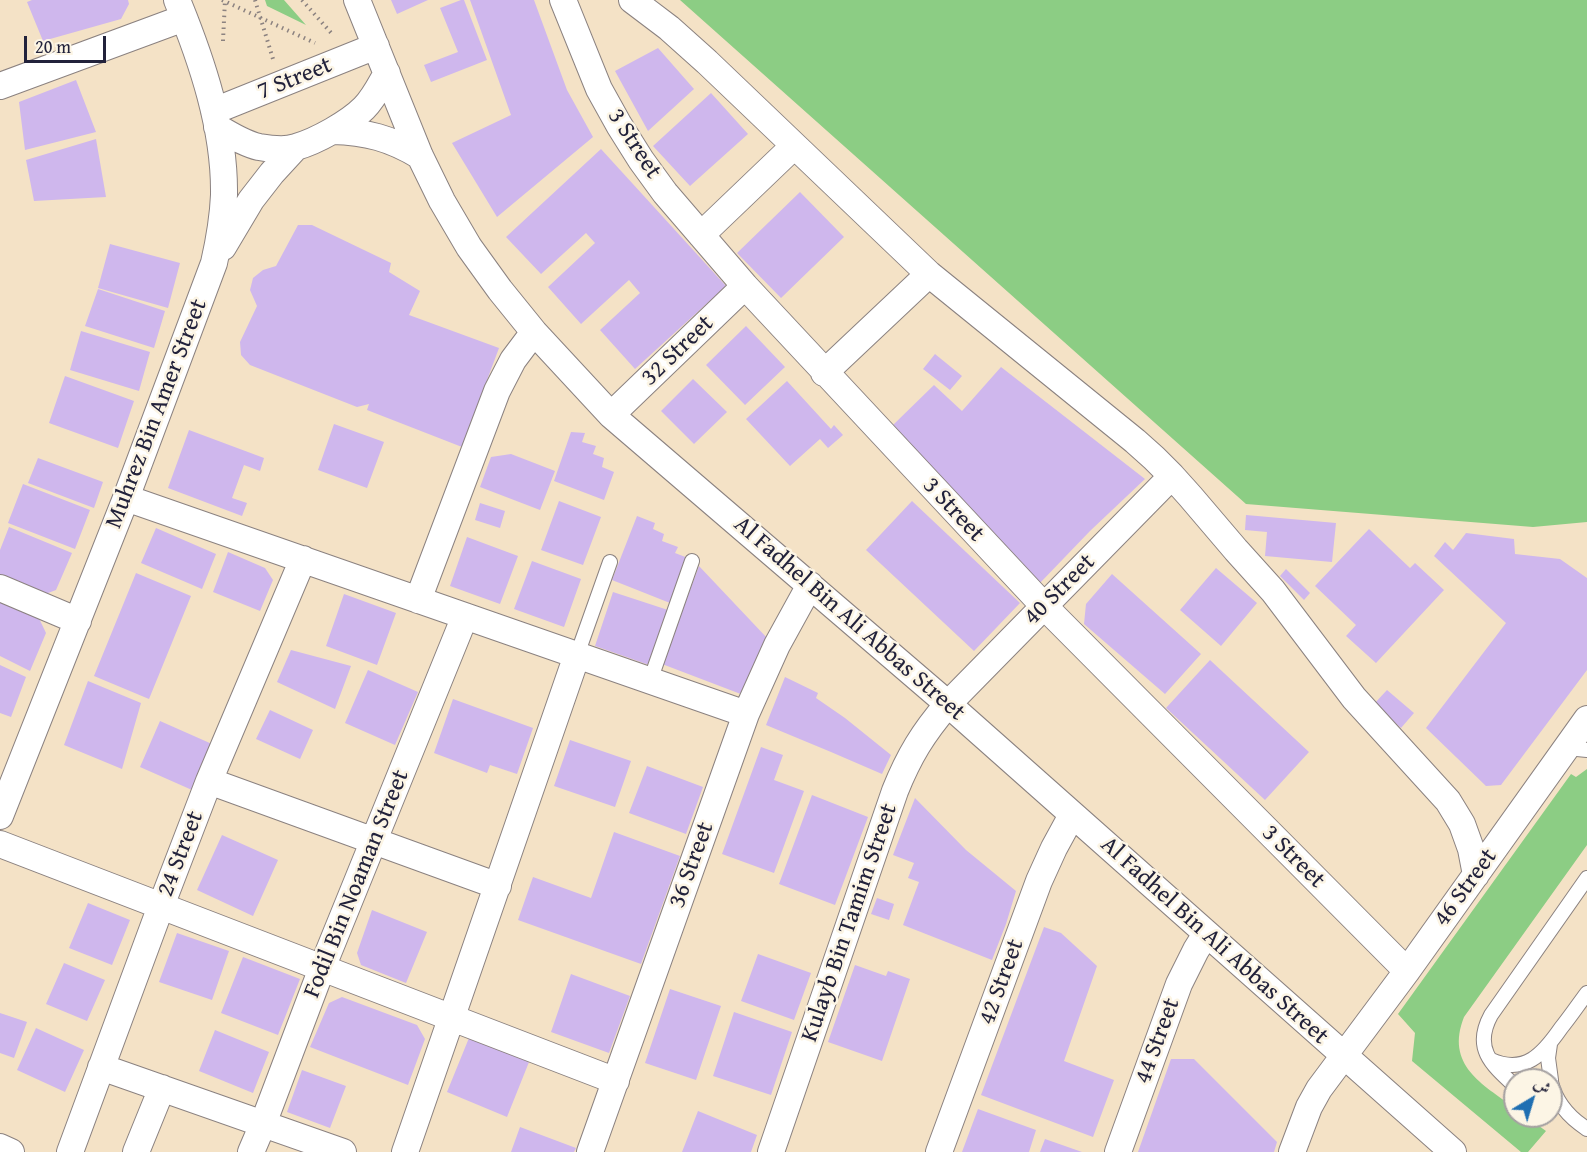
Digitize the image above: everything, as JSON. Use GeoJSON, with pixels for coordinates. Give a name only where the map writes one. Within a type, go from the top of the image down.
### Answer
{"type":"FeatureCollection","features":[{"type":"Feature","properties":{"kind":"street","name":"Al Fadhel Bin Ali Abbas Street"},"geometry":{"type":"LineString","coordinates":[[357,0],[420,156],[442,201],[470,247],[500,290],[534,332],[611,415],[948,704],[1453,1152]]}},
{"type":"Feature","properties":{"kind":"street","name":"3 Street"},"geometry":{"type":"LineString","coordinates":[[563,0],[599,90],[641,160],[665,193],[745,286],[1044,606],[1407,971]]}},
{"type":"Feature","properties":{"kind":"street"},"geometry":{"type":"LineString","coordinates":[[632,0],[669,28],[707,62],[928,274],[1135,441],[1172,476],[1273,591],[1354,698],[1448,801],[1462,824],[1471,849],[1476,875]]}},
{"type":"Feature","properties":{"kind":"street"},"geometry":{"type":"LineString","coordinates":[[0,86],[181,9]]}},
{"type":"Feature","properties":{"kind":"street","name":"Muhrez Bin Amer Street"},"geometry":{"type":"LineString","coordinates":[[0,816],[126,498],[214,263],[221,230],[224,196],[222,162],[215,119],[196,50],[181,9]]}},
{"type":"Feature","properties":{"kind":"street","name":"7 Street"},"geometry":{"type":"LineString","coordinates":[[215,119],[376,46]]}},
{"type":"Feature","properties":{"kind":"street"},"geometry":{"type":"LineString","coordinates":[[214,263],[250,200],[272,173],[296,148],[332,131],[365,107],[387,73]]}},
{"type":"Feature","properties":{"kind":"street"},"geometry":{"type":"LineString","coordinates":[[215,119],[256,146],[276,149],[296,148]]}},
{"type":"Feature","properties":{"kind":"street"},"geometry":{"type":"LineString","coordinates":[[332,131],[378,136],[400,144],[420,156]]}},
{"type":"Feature","properties":{"kind":"street"},"geometry":{"type":"LineString","coordinates":[[701,235],[794,146]]}},
{"type":"Feature","properties":{"kind":"street"},"geometry":{"type":"LineString","coordinates":[[824,373],[928,274]]}},
{"type":"Feature","properties":{"kind":"street","name":"32 Street"},"geometry":{"type":"LineString","coordinates":[[611,415],[745,286]]}},
{"type":"Feature","properties":{"kind":"street"},"geometry":{"type":"LineString","coordinates":[[418,600],[497,391],[513,360],[534,332]]}},
{"type":"Feature","properties":{"kind":"street","name":"40 Street"},"geometry":{"type":"LineString","coordinates":[[948,704],[1172,476]]}},
{"type":"Feature","properties":{"kind":"street"},"geometry":{"type":"LineString","coordinates":[[126,498],[746,714]]}},
{"type":"Feature","properties":{"kind":"street","name":"24 Street"},"geometry":{"type":"LineString","coordinates":[[70,1152],[209,781],[303,559]]}},
{"type":"Feature","properties":{"kind":"street","name":"36 Street"},"geometry":{"type":"LineString","coordinates":[[590,1152],[746,714],[777,645],[810,585]]}},
{"type":"Feature","properties":{"kind":"street"},"geometry":{"type":"LineString","coordinates":[[0,588],[78,621]]}},
{"type":"Feature","properties":{"kind":"street","name":"Fodil Bin Noaman Street"},"geometry":{"type":"LineString","coordinates":[[251,1152],[322,968],[465,616]]}},
{"type":"Feature","properties":{"kind":"street"},"geometry":{"type":"LineString","coordinates":[[405,1152],[577,655]]}},
{"type":"Feature","properties":{"kind":"street","name":"Kulayb Bin Tamim Street"},"geometry":{"type":"LineString","coordinates":[[771,1152],[904,767],[916,744],[948,704]]}},
{"type":"Feature","properties":{"kind":"street","name":"46 Street"},"geometry":{"type":"LineString","coordinates":[[1292,1152],[1309,1107],[1319,1089],[1476,875],[1577,749],[1587,719]]}},
{"type":"Feature","properties":{"kind":"street"},"geometry":{"type":"LineString","coordinates":[[209,781],[498,886]]}},
{"type":"Feature","properties":{"kind":"street","name":"42 Street"},"geometry":{"type":"LineString","coordinates":[[939,1152],[1039,881],[1072,815]]}},
{"type":"Feature","properties":{"kind":"street"},"geometry":{"type":"LineString","coordinates":[[0,844],[616,1081]]}},
{"type":"Feature","properties":{"kind":"street","name":"44 Street"},"geometry":{"type":"LineString","coordinates":[[1118,1152],[1179,984],[1206,934]]}},
{"type":"Feature","properties":{"kind":"street"},"geometry":{"type":"LineString","coordinates":[[101,1067],[343,1152]]}},
{"type":"Feature","properties":{"kind":"street"},"geometry":{"type":"LineString","coordinates":[[136,1152],[162,1088]]}},
{"type":"Feature","properties":{"kind":"street"},"geometry":{"type":"LineString","coordinates":[[0,1148],[11,1152]]}},
{"type":"Feature","properties":{"kind":"lane"},"geometry":{"type":"LineString","coordinates":[[650,681],[692,561]]}},
{"type":"Feature","properties":{"kind":"lane"},"geometry":{"type":"LineString","coordinates":[[577,655],[610,562]]}},
{"type":"Feature","properties":{"kind":"lane"},"geometry":{"type":"LineString","coordinates":[[1503,1074],[1489,1060],[1484,1050],[1485,1026],[1587,878]]}},
{"type":"Feature","properties":{"kind":"lane"},"geometry":{"type":"LineString","coordinates":[[1489,1060],[1499,1064],[1522,1064],[1543,1053],[1587,993]]}},
{"type":"Feature","properties":{"kind":"lane"},"geometry":{"type":"LineString","coordinates":[[1549,1068],[1550,1044]]}},
{"type":"Feature","properties":{"kind":"lane"},"geometry":{"type":"LineString","coordinates":[[1563,1108],[1582,1126]]}},
{"type":"Feature","properties":{"kind":"lane"},"geometry":{"type":"LineString","coordinates":[[1563,1116],[1582,1126]]}},
{"type":"Feature","properties":{"kind":"path"},"geometry":{"type":"LineString","coordinates":[[223,42],[224,0],[318,45]]}},
{"type":"Feature","properties":{"kind":"path"},"geometry":{"type":"LineString","coordinates":[[255,0],[274,63]]}},
{"type":"Feature","properties":{"kind":"path"},"geometry":{"type":"LineString","coordinates":[[302,0],[335,37]]}},
{"type":"Feature","properties":{"kind":"green space"},"geometry":{"type":"Polygon","coordinates":[[[265,0],[284,0],[306,25],[267,6],[265,0]]]}},
{"type":"Feature","properties":{"kind":"green space"},"geometry":{"type":"Polygon","coordinates":[[[680,0],[1587,0],[1587,522],[1533,527],[1246,504],[680,0]]]}},
{"type":"Feature","properties":{"kind":"green space"},"geometry":{"type":"Polygon","coordinates":[[[1587,769],[1587,845],[1464,1017],[1459,1034],[1459,1048],[1470,1072],[1503,1099],[1503,1128],[1542,1128],[1546,1131],[1528,1152],[1521,1152],[1412,1061],[1415,1033],[1398,1014],[1571,774],[1576,777],[1587,769]]]}},
{"type":"Feature","properties":{"kind":"building"},"geometry":{"type":"Polygon","coordinates":[[[32,0],[128,0],[129,4],[121,19],[43,41],[27,2],[32,0]]]}},
{"type":"Feature","properties":{"kind":"building"},"geometry":{"type":"Polygon","coordinates":[[[391,0],[428,0],[397,14],[391,0]]]}},
{"type":"Feature","properties":{"kind":"building"},"geometry":{"type":"Polygon","coordinates":[[[464,0],[487,60],[431,82],[424,65],[458,52],[440,8],[464,0]]]}},
{"type":"Feature","properties":{"kind":"building"},"geometry":{"type":"Polygon","coordinates":[[[470,0],[534,0],[567,90],[593,137],[497,217],[452,143],[511,115],[470,0]]]}},
{"type":"Feature","properties":{"kind":"building"},"geometry":{"type":"Polygon","coordinates":[[[658,48],[694,89],[648,131],[615,71],[658,48]]]}},
{"type":"Feature","properties":{"kind":"building"},"geometry":{"type":"Polygon","coordinates":[[[76,80],[96,132],[25,150],[19,102],[76,80]]]}},
{"type":"Feature","properties":{"kind":"building"},"geometry":{"type":"Polygon","coordinates":[[[711,93],[748,134],[690,186],[653,146],[711,93]]]}},
{"type":"Feature","properties":{"kind":"building"},"geometry":{"type":"Polygon","coordinates":[[[96,139],[106,197],[34,201],[26,160],[96,139]]]}},
{"type":"Feature","properties":{"kind":"building"},"geometry":{"type":"Polygon","coordinates":[[[601,149],[726,286],[635,369],[600,330],[640,293],[629,280],[581,324],[548,287],[595,243],[586,233],[541,274],[506,237],[601,149]]]}},
{"type":"Feature","properties":{"kind":"building"},"geometry":{"type":"Polygon","coordinates":[[[800,192],[844,237],[781,298],[737,253],[800,192]]]}},
{"type":"Feature","properties":{"kind":"building"},"geometry":{"type":"Polygon","coordinates":[[[298,225],[312,225],[391,263],[389,272],[420,291],[409,315],[499,348],[462,447],[367,410],[369,404],[357,407],[250,365],[241,355],[240,342],[257,306],[250,290],[253,278],[263,270],[276,266],[298,225]]]}},
{"type":"Feature","properties":{"kind":"building"},"geometry":{"type":"Polygon","coordinates":[[[110,244],[180,263],[168,308],[98,288],[110,244]]]}},
{"type":"Feature","properties":{"kind":"building"},"geometry":{"type":"Polygon","coordinates":[[[98,289],[165,311],[154,348],[85,326],[98,289]]]}},
{"type":"Feature","properties":{"kind":"building"},"geometry":{"type":"Polygon","coordinates":[[[746,326],[785,367],[745,405],[706,365],[746,326]]]}},
{"type":"Feature","properties":{"kind":"building"},"geometry":{"type":"Polygon","coordinates":[[[81,331],[150,352],[139,391],[70,370],[81,331]]]}},
{"type":"Feature","properties":{"kind":"building"},"geometry":{"type":"Polygon","coordinates":[[[935,354],[962,376],[950,390],[923,369],[935,354]]]}},
{"type":"Feature","properties":{"kind":"building"},"geometry":{"type":"Polygon","coordinates":[[[1001,367],[1145,479],[1039,584],[893,425],[934,385],[962,411],[1001,367]]]}},
{"type":"Feature","properties":{"kind":"building"},"geometry":{"type":"Polygon","coordinates":[[[65,376],[134,401],[118,448],[49,423],[65,376]]]}},
{"type":"Feature","properties":{"kind":"building"},"geometry":{"type":"Polygon","coordinates":[[[693,379],[727,412],[694,444],[661,411],[693,379]]]}},
{"type":"Feature","properties":{"kind":"building"},"geometry":{"type":"Polygon","coordinates":[[[787,381],[831,429],[834,425],[843,435],[828,448],[820,439],[790,466],[746,419],[787,381]]]}},
{"type":"Feature","properties":{"kind":"building"},"geometry":{"type":"Polygon","coordinates":[[[334,424],[384,442],[367,488],[318,470],[334,424]]]}},
{"type":"Feature","properties":{"kind":"building"},"geometry":{"type":"Polygon","coordinates":[[[189,430],[264,458],[260,471],[244,465],[232,498],[247,503],[242,516],[168,488],[189,430]]]}},
{"type":"Feature","properties":{"kind":"building"},"geometry":{"type":"Polygon","coordinates":[[[571,432],[585,433],[582,442],[596,446],[593,454],[604,458],[602,467],[614,472],[604,500],[554,481],[571,432]]]}},
{"type":"Feature","properties":{"kind":"building"},"geometry":{"type":"Polygon","coordinates":[[[511,454],[555,471],[540,510],[480,487],[491,457],[511,454]]]}},
{"type":"Feature","properties":{"kind":"building"},"geometry":{"type":"Polygon","coordinates":[[[38,458],[103,482],[94,508],[28,483],[38,458]]]}},
{"type":"Feature","properties":{"kind":"building"},"geometry":{"type":"Polygon","coordinates":[[[23,484],[90,510],[75,549],[8,523],[23,484]]]}},
{"type":"Feature","properties":{"kind":"building"},"geometry":{"type":"Polygon","coordinates":[[[559,501],[601,517],[583,565],[541,550],[559,501]]]}},
{"type":"Feature","properties":{"kind":"building"},"geometry":{"type":"Polygon","coordinates":[[[912,501],[1020,603],[974,651],[866,550],[912,501]]]}},
{"type":"Feature","properties":{"kind":"building"},"geometry":{"type":"Polygon","coordinates":[[[480,503],[505,511],[500,528],[475,520],[480,503]]]}},
{"type":"Feature","properties":{"kind":"building"},"geometry":{"type":"Polygon","coordinates":[[[1246,515],[1336,523],[1332,562],[1265,556],[1267,532],[1245,530],[1246,515]]]}},
{"type":"Feature","properties":{"kind":"building"},"geometry":{"type":"Polygon","coordinates":[[[637,516],[655,523],[653,529],[664,534],[662,541],[678,547],[675,553],[688,558],[670,603],[612,580],[637,516]]]}},
{"type":"Feature","properties":{"kind":"building"},"geometry":{"type":"Polygon","coordinates":[[[9,527],[72,553],[56,590],[40,596],[0,582],[0,550],[9,527]]]}},
{"type":"Feature","properties":{"kind":"building"},"geometry":{"type":"Polygon","coordinates":[[[156,528],[216,554],[202,589],[141,563],[156,528]]]}},
{"type":"Feature","properties":{"kind":"building"},"geometry":{"type":"Polygon","coordinates":[[[1369,529],[1410,568],[1415,563],[1444,590],[1376,663],[1346,636],[1356,625],[1315,586],[1369,529]]]}},
{"type":"Feature","properties":{"kind":"building"},"geometry":{"type":"Polygon","coordinates":[[[1466,533],[1514,539],[1515,554],[1560,559],[1587,578],[1587,670],[1501,785],[1486,786],[1426,728],[1506,623],[1434,556],[1445,542],[1453,550],[1466,533]]]}},
{"type":"Feature","properties":{"kind":"building"},"geometry":{"type":"Polygon","coordinates":[[[467,537],[518,556],[500,604],[450,586],[467,537]]]}},
{"type":"Feature","properties":{"kind":"building"},"geometry":{"type":"Polygon","coordinates":[[[228,552],[265,568],[273,580],[260,611],[213,592],[228,552]]]}},
{"type":"Feature","properties":{"kind":"building"},"geometry":{"type":"Polygon","coordinates":[[[532,561],[581,579],[564,627],[514,609],[532,561]]]}},
{"type":"Feature","properties":{"kind":"building"},"geometry":{"type":"Polygon","coordinates":[[[699,566],[768,639],[746,696],[662,664],[699,566]]]}},
{"type":"Feature","properties":{"kind":"building"},"geometry":{"type":"Polygon","coordinates":[[[1216,568],[1257,603],[1221,646],[1180,610],[1216,568]]]}},
{"type":"Feature","properties":{"kind":"building"},"geometry":{"type":"Polygon","coordinates":[[[1286,569],[1310,593],[1304,600],[1280,576],[1286,569]]]}},
{"type":"Feature","properties":{"kind":"building"},"geometry":{"type":"Polygon","coordinates":[[[136,573],[191,596],[149,699],[94,676],[136,573]]]}},
{"type":"Feature","properties":{"kind":"building"},"geometry":{"type":"Polygon","coordinates":[[[1112,574],[1201,654],[1165,694],[1084,624],[1086,604],[1112,574]]]}},
{"type":"Feature","properties":{"kind":"building"},"geometry":{"type":"Polygon","coordinates":[[[613,592],[668,610],[649,665],[595,646],[613,592]]]}},
{"type":"Feature","properties":{"kind":"building"},"geometry":{"type":"Polygon","coordinates":[[[344,594],[396,613],[377,665],[326,646],[344,594]]]}},
{"type":"Feature","properties":{"kind":"building"},"geometry":{"type":"Polygon","coordinates":[[[0,595],[35,610],[46,633],[30,671],[0,656],[0,595]]]}},
{"type":"Feature","properties":{"kind":"building"},"geometry":{"type":"Polygon","coordinates":[[[291,650],[351,666],[335,709],[277,682],[291,650]]]}},
{"type":"Feature","properties":{"kind":"building"},"geometry":{"type":"Polygon","coordinates":[[[1210,660],[1309,752],[1265,800],[1166,708],[1210,660]]]}},
{"type":"Feature","properties":{"kind":"building"},"geometry":{"type":"Polygon","coordinates":[[[0,665],[26,677],[11,717],[0,713],[0,665]]]}},
{"type":"Feature","properties":{"kind":"building"},"geometry":{"type":"Polygon","coordinates":[[[368,670],[418,692],[395,745],[345,723],[368,670]]]}},
{"type":"Feature","properties":{"kind":"building"},"geometry":{"type":"Polygon","coordinates":[[[785,677],[818,693],[816,698],[891,755],[882,774],[766,725],[785,677]]]}},
{"type":"Feature","properties":{"kind":"building"},"geometry":{"type":"Polygon","coordinates":[[[88,681],[141,703],[122,769],[64,745],[88,681]]]}},
{"type":"Feature","properties":{"kind":"building"},"geometry":{"type":"Polygon","coordinates":[[[1387,690],[1414,713],[1401,728],[1374,704],[1387,690]]]}},
{"type":"Feature","properties":{"kind":"building"},"geometry":{"type":"Polygon","coordinates":[[[453,699],[533,728],[517,774],[490,765],[487,773],[434,753],[453,699]]]}},
{"type":"Feature","properties":{"kind":"building"},"geometry":{"type":"Polygon","coordinates":[[[270,710],[313,730],[300,759],[256,739],[270,710]]]}},
{"type":"Feature","properties":{"kind":"building"},"geometry":{"type":"Polygon","coordinates":[[[160,721],[212,744],[192,790],[140,767],[160,721]]]}},
{"type":"Feature","properties":{"kind":"building"},"geometry":{"type":"Polygon","coordinates":[[[570,740],[631,761],[615,807],[554,786],[570,740]]]}},
{"type":"Feature","properties":{"kind":"building"},"geometry":{"type":"Polygon","coordinates":[[[761,747],[783,755],[774,780],[804,791],[774,873],[722,854],[761,747]]]}},
{"type":"Feature","properties":{"kind":"building"},"geometry":{"type":"Polygon","coordinates":[[[647,766],[703,787],[686,834],[629,813],[647,766]]]}},
{"type":"Feature","properties":{"kind":"building"},"geometry":{"type":"Polygon","coordinates":[[[812,795],[868,817],[835,905],[779,884],[812,795]]]}},
{"type":"Feature","properties":{"kind":"building"},"geometry":{"type":"Polygon","coordinates":[[[915,798],[966,850],[1016,891],[992,960],[903,925],[919,882],[908,878],[914,863],[893,855],[915,798]]]}},
{"type":"Feature","properties":{"kind":"building"},"geometry":{"type":"Polygon","coordinates":[[[614,832],[680,856],[641,964],[518,920],[533,877],[591,898],[614,832]]]}},
{"type":"Feature","properties":{"kind":"building"},"geometry":{"type":"Polygon","coordinates":[[[222,835],[278,860],[253,916],[197,890],[222,835]]]}},
{"type":"Feature","properties":{"kind":"building"},"geometry":{"type":"Polygon","coordinates":[[[877,898],[894,904],[889,920],[871,914],[877,898]]]}},
{"type":"Feature","properties":{"kind":"building"},"geometry":{"type":"Polygon","coordinates":[[[88,903],[130,920],[112,965],[69,948],[88,903]]]}},
{"type":"Feature","properties":{"kind":"building"},"geometry":{"type":"Polygon","coordinates":[[[372,910],[427,932],[406,983],[361,965],[357,953],[372,910]]]}},
{"type":"Feature","properties":{"kind":"building"},"geometry":{"type":"Polygon","coordinates":[[[1044,927],[1061,933],[1097,966],[1064,1061],[1114,1080],[1093,1137],[981,1095],[1044,927]]]}},
{"type":"Feature","properties":{"kind":"building"},"geometry":{"type":"Polygon","coordinates":[[[177,933],[229,951],[212,1000],[159,982],[177,933]]]}},
{"type":"Feature","properties":{"kind":"building"},"geometry":{"type":"Polygon","coordinates":[[[758,954],[811,973],[794,1020],[741,1001],[758,954]]]}},
{"type":"Feature","properties":{"kind":"building"},"geometry":{"type":"Polygon","coordinates":[[[243,957],[300,979],[278,1035],[221,1013],[243,957]]]}},
{"type":"Feature","properties":{"kind":"building"},"geometry":{"type":"Polygon","coordinates":[[[64,963],[105,980],[87,1021],[46,1004],[64,963]]]}},
{"type":"Feature","properties":{"kind":"building"},"geometry":{"type":"Polygon","coordinates":[[[855,965],[886,976],[888,971],[910,979],[882,1061],[828,1042],[855,965]]]}},
{"type":"Feature","properties":{"kind":"building"},"geometry":{"type":"Polygon","coordinates":[[[571,974],[630,996],[609,1053],[551,1032],[571,974]]]}},
{"type":"Feature","properties":{"kind":"building"},"geometry":{"type":"Polygon","coordinates":[[[670,989],[721,1006],[696,1080],[645,1063],[670,989]]]}},
{"type":"Feature","properties":{"kind":"building"},"geometry":{"type":"Polygon","coordinates":[[[342,997],[417,1025],[425,1039],[408,1085],[310,1047],[329,1003],[342,997]]]}},
{"type":"Feature","properties":{"kind":"building"},"geometry":{"type":"Polygon","coordinates":[[[734,1012],[792,1032],[771,1095],[713,1076],[734,1012]]]}},
{"type":"Feature","properties":{"kind":"building"},"geometry":{"type":"Polygon","coordinates":[[[0,1013],[27,1022],[14,1058],[0,1053],[0,1013]]]}},
{"type":"Feature","properties":{"kind":"building"},"geometry":{"type":"Polygon","coordinates":[[[36,1028],[84,1050],[65,1092],[17,1070],[36,1028]]]}},
{"type":"Feature","properties":{"kind":"building"},"geometry":{"type":"Polygon","coordinates":[[[215,1030],[269,1052],[253,1093],[199,1071],[215,1030]]]}},
{"type":"Feature","properties":{"kind":"building"},"geometry":{"type":"Polygon","coordinates":[[[471,1033],[531,1057],[507,1117],[447,1092],[471,1033]]]}},
{"type":"Feature","properties":{"kind":"building"},"geometry":{"type":"Polygon","coordinates":[[[1171,1059],[1194,1059],[1277,1142],[1274,1152],[1138,1152],[1171,1059]]]}},
{"type":"Feature","properties":{"kind":"building"},"geometry":{"type":"Polygon","coordinates":[[[302,1070],[346,1086],[330,1128],[287,1112],[302,1070]]]}},
{"type":"Feature","properties":{"kind":"building"},"geometry":{"type":"Polygon","coordinates":[[[978,1109],[1036,1130],[1029,1152],[962,1152],[978,1109]]]}},
{"type":"Feature","properties":{"kind":"building"},"geometry":{"type":"Polygon","coordinates":[[[698,1111],[757,1135],[751,1152],[682,1152],[698,1111]]]}},
{"type":"Feature","properties":{"kind":"building"},"geometry":{"type":"Polygon","coordinates":[[[520,1127],[576,1148],[574,1152],[511,1152],[520,1127]]]}},
{"type":"Feature","properties":{"kind":"building"},"geometry":{"type":"Polygon","coordinates":[[[1045,1139],[1082,1152],[1040,1152],[1045,1139]]]}}]}
